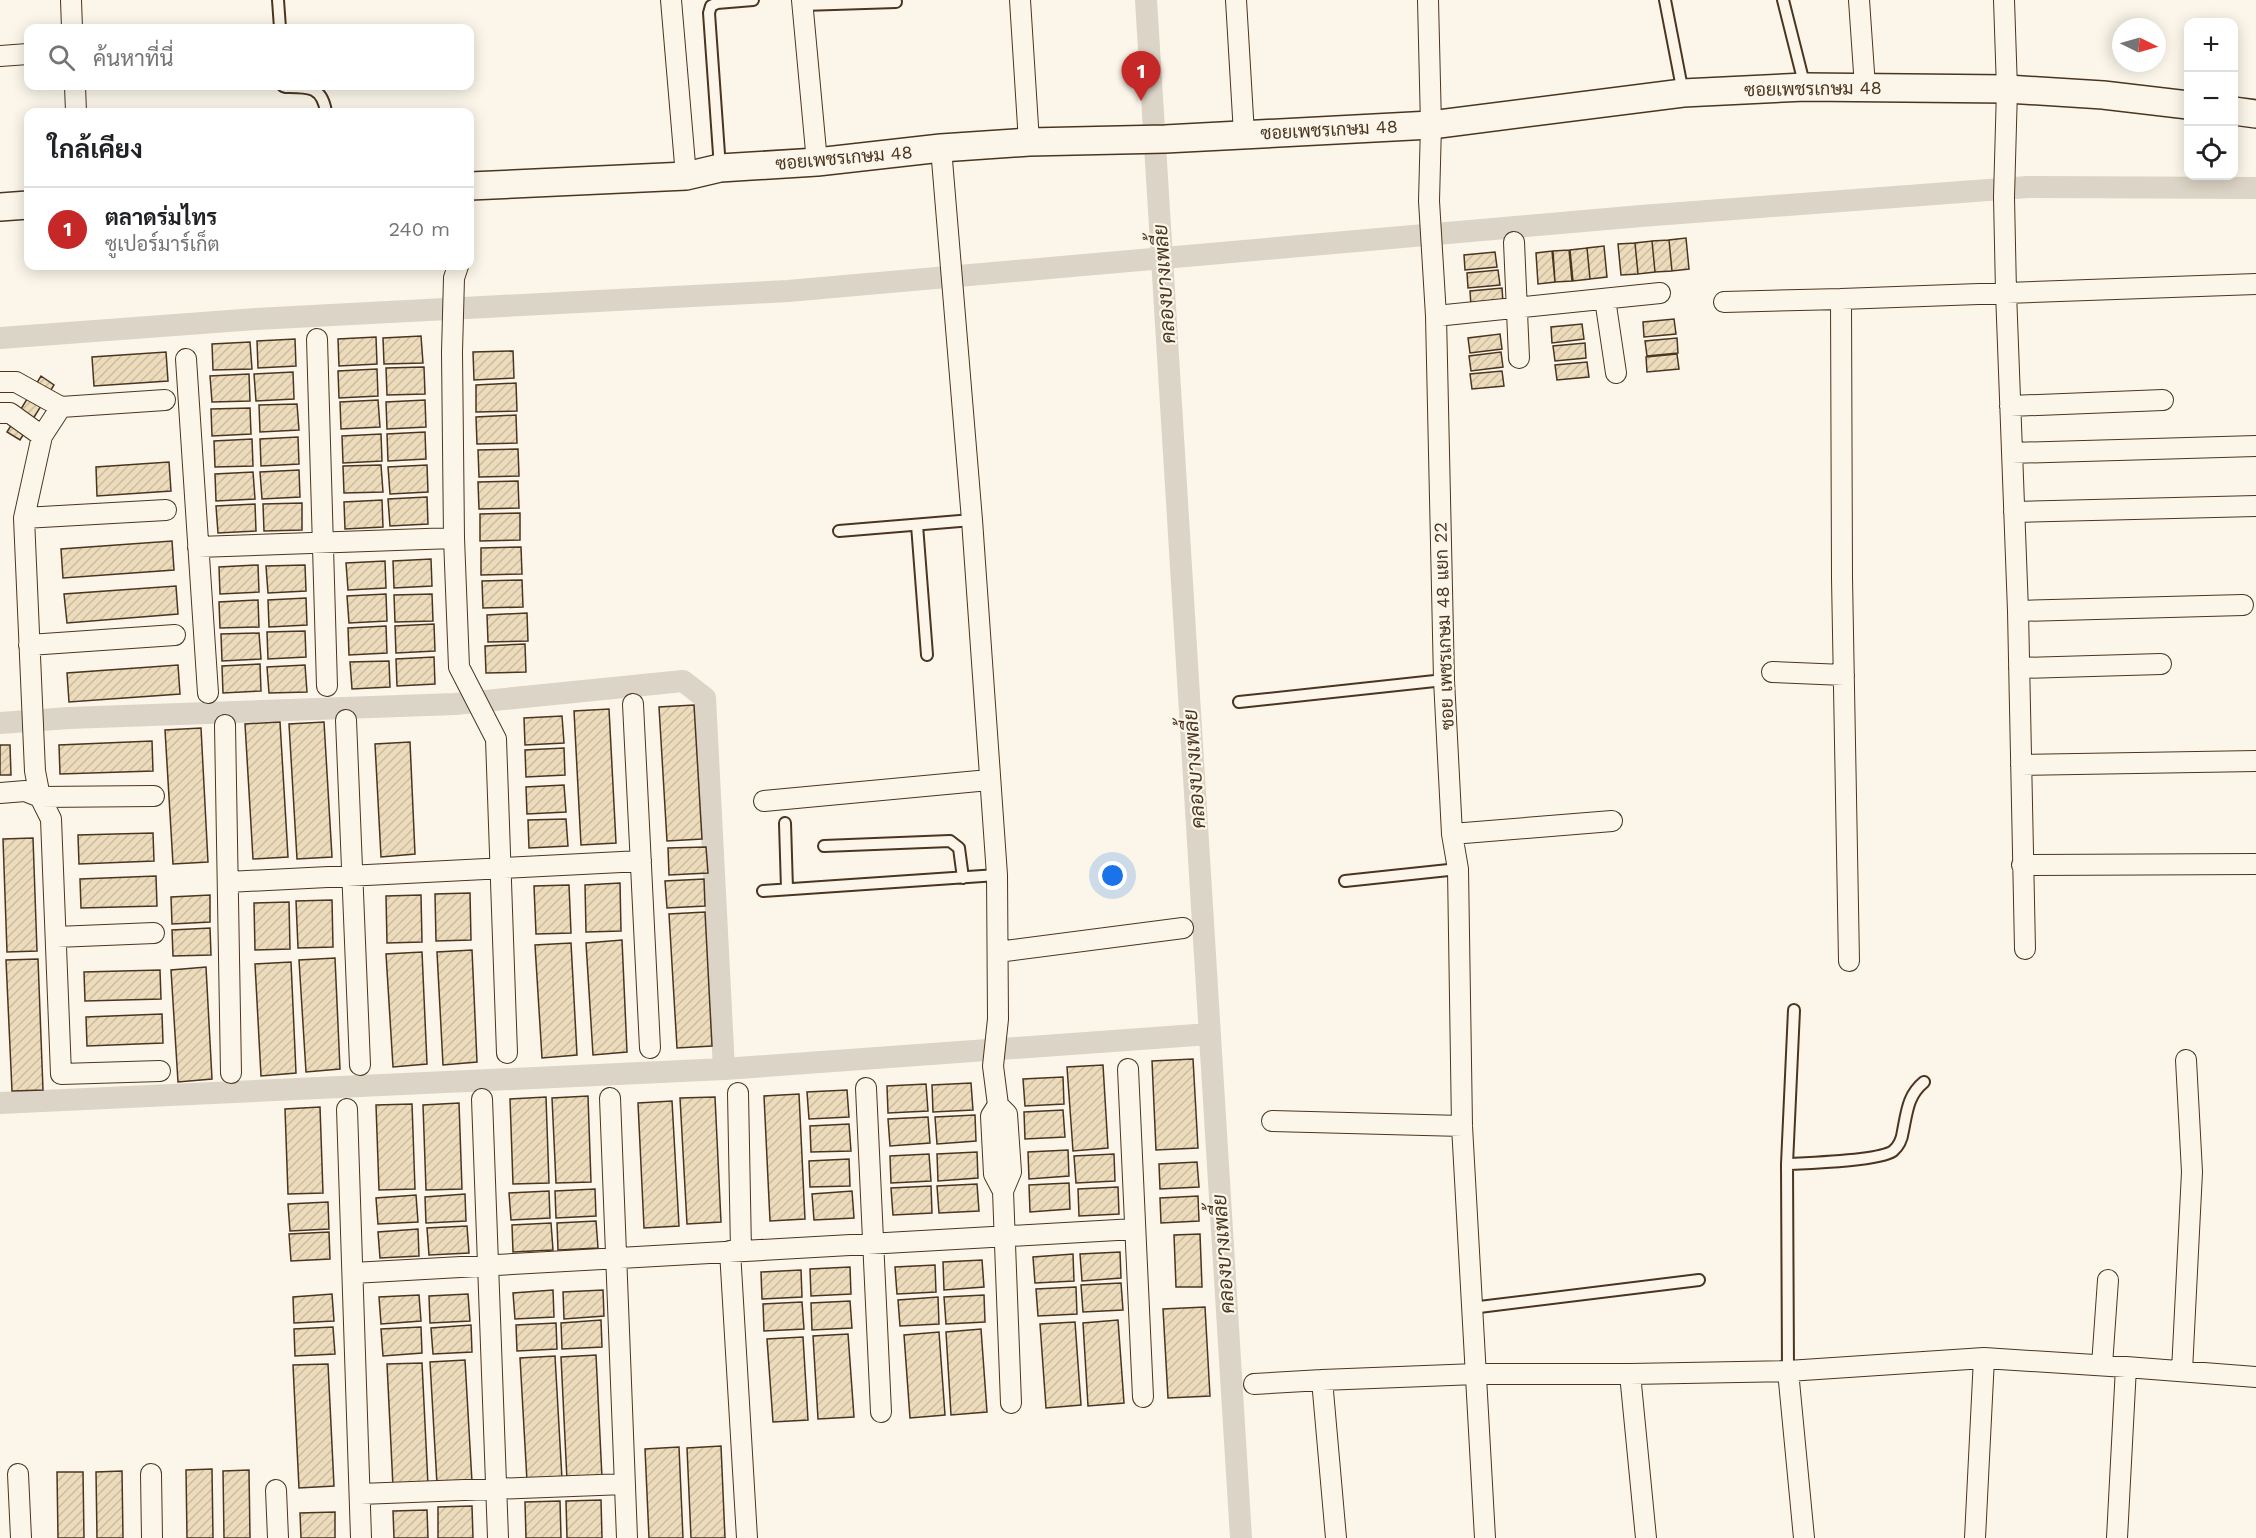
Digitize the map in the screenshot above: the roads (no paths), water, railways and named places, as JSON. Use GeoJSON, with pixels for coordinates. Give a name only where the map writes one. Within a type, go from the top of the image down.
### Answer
{"type":"FeatureCollection","features":[{"type":"Feature","properties":{"kind":"street"},"geometry":{"type":"LineString","coordinates":[[71,0],[72,24]]}},
{"type":"Feature","properties":{"kind":"street"},"geometry":{"type":"LineString","coordinates":[[671,0],[686,176]]}},
{"type":"Feature","properties":{"kind":"street"},"geometry":{"type":"LineString","coordinates":[[1020,0],[1029,142]]}},
{"type":"Feature","properties":{"kind":"street"},"geometry":{"type":"LineString","coordinates":[[1236,0],[1244,134]]}},
{"type":"Feature","properties":{"kind":"street","name":"ซอย เพชรเกษม 48 แยก 22"},"geometry":{"type":"LineString","coordinates":[[1428,0],[1431,257],[1436,316],[1444,680],[1452,834],[1458,869],[1462,1126],[1485,1538]]}},
{"type":"Feature","properties":{"kind":"street"},"geometry":{"type":"LineString","coordinates":[[1859,0],[1865,87]]}},
{"type":"Feature","properties":{"kind":"street"},"geometry":{"type":"LineString","coordinates":[[2004,0],[2007,89],[2004,197],[2006,292],[2018,611],[2025,949]]}},
{"type":"Feature","properties":{"kind":"street"},"geometry":{"type":"LineString","coordinates":[[802,2],[817,162]]}},
{"type":"Feature","properties":{"kind":"street"},"geometry":{"type":"LineString","coordinates":[[0,56],[24,54]]}},
{"type":"Feature","properties":{"kind":"street","name":"ซอยเพชรเกษม 48"},"geometry":{"type":"LineString","coordinates":[[474,186],[686,176],[720,168],[817,162],[941,148],[1029,142],[1154,139],[1431,125],[1683,93],[1805,87],[2007,89],[2103,95],[2184,105]]}},
{"type":"Feature","properties":{"kind":"street"},"geometry":{"type":"LineString","coordinates":[[75,90],[76,108]]}},
{"type":"Feature","properties":{"kind":"street"},"geometry":{"type":"LineString","coordinates":[[2238,112],[2256,114]]}},
{"type":"Feature","properties":{"kind":"street"},"geometry":{"type":"LineString","coordinates":[[941,148],[972,519],[997,875],[998,1019],[993,1066],[998,1105],[1007,1114],[1011,1172],[1003,1191],[1011,1403]]}},
{"type":"Feature","properties":{"kind":"street"},"geometry":{"type":"LineString","coordinates":[[0,207],[24,205]]}},
{"type":"Feature","properties":{"kind":"street"},"geometry":{"type":"LineString","coordinates":[[1514,242],[1519,358]]}},
{"type":"Feature","properties":{"kind":"street"},"geometry":{"type":"LineString","coordinates":[[453,270],[454,538],[459,667],[496,739],[507,1053]]}},
{"type":"Feature","properties":{"kind":"street"},"geometry":{"type":"LineString","coordinates":[[1724,302],[2256,284]]}},
{"type":"Feature","properties":{"kind":"street"},"geometry":{"type":"LineString","coordinates":[[1436,316],[1660,293]]}},
{"type":"Feature","properties":{"kind":"street"},"geometry":{"type":"LineString","coordinates":[[1605,298],[1616,373]]}},
{"type":"Feature","properties":{"kind":"street"},"geometry":{"type":"LineString","coordinates":[[1841,299],[1849,961]]}},
{"type":"Feature","properties":{"kind":"street"},"geometry":{"type":"LineString","coordinates":[[316,339],[327,686]]}},
{"type":"Feature","properties":{"kind":"street"},"geometry":{"type":"LineString","coordinates":[[186,359],[208,693]]}},
{"type":"Feature","properties":{"kind":"street"},"geometry":{"type":"LineString","coordinates":[[0,382],[16,382],[61,407],[165,400]]}},
{"type":"Feature","properties":{"kind":"street"},"geometry":{"type":"LineString","coordinates":[[2010,406],[2163,400]]}},
{"type":"Feature","properties":{"kind":"street"},"geometry":{"type":"LineString","coordinates":[[61,407],[42,436],[24,518],[34,771],[40,797],[51,819],[61,1074],[160,1071]]}},
{"type":"Feature","properties":{"kind":"street"},"geometry":{"type":"LineString","coordinates":[[0,413],[10,413],[42,436]]}},
{"type":"Feature","properties":{"kind":"street"},"geometry":{"type":"LineString","coordinates":[[2012,453],[2256,446]]}},
{"type":"Feature","properties":{"kind":"street"},"geometry":{"type":"LineString","coordinates":[[2014,512],[2256,506]]}},
{"type":"Feature","properties":{"kind":"street"},"geometry":{"type":"LineString","coordinates":[[24,518],[166,510]]}},
{"type":"Feature","properties":{"kind":"street"},"geometry":{"type":"LineString","coordinates":[[198,547],[454,538]]}},
{"type":"Feature","properties":{"kind":"street"},"geometry":{"type":"LineString","coordinates":[[2018,611],[2243,605]]}},
{"type":"Feature","properties":{"kind":"street"},"geometry":{"type":"LineString","coordinates":[[29,645],[175,635]]}},
{"type":"Feature","properties":{"kind":"street"},"geometry":{"type":"LineString","coordinates":[[2019,668],[2161,664]]}},
{"type":"Feature","properties":{"kind":"street"},"geometry":{"type":"LineString","coordinates":[[1773,672],[1844,675]]}},
{"type":"Feature","properties":{"kind":"street"},"geometry":{"type":"LineString","coordinates":[[633,704],[650,1048]]}},
{"type":"Feature","properties":{"kind":"street"},"geometry":{"type":"LineString","coordinates":[[346,720],[360,1065]]}},
{"type":"Feature","properties":{"kind":"street"},"geometry":{"type":"LineString","coordinates":[[225,725],[231,1073]]}},
{"type":"Feature","properties":{"kind":"street"},"geometry":{"type":"LineString","coordinates":[[2021,765],[2256,760]]}},
{"type":"Feature","properties":{"kind":"street"},"geometry":{"type":"LineString","coordinates":[[764,801],[989,780]]}},
{"type":"Feature","properties":{"kind":"street"},"geometry":{"type":"LineString","coordinates":[[0,793],[25,791],[40,797],[154,795]]}},
{"type":"Feature","properties":{"kind":"street"},"geometry":{"type":"LineString","coordinates":[[1452,834],[1612,821]]}},
{"type":"Feature","properties":{"kind":"street"},"geometry":{"type":"LineString","coordinates":[[228,882],[641,861]]}},
{"type":"Feature","properties":{"kind":"street"},"geometry":{"type":"LineString","coordinates":[[2022,866],[2256,864]]}},
{"type":"Feature","properties":{"kind":"street"},"geometry":{"type":"LineString","coordinates":[[998,952],[1183,928]]}},
{"type":"Feature","properties":{"kind":"street"},"geometry":{"type":"LineString","coordinates":[[56,937],[154,933]]}},
{"type":"Feature","properties":{"kind":"street"},"geometry":{"type":"LineString","coordinates":[[2182,1371],[2192,1172],[2186,1060]]}},
{"type":"Feature","properties":{"kind":"street"},"geometry":{"type":"LineString","coordinates":[[1128,1069],[1143,1397]]}},
{"type":"Feature","properties":{"kind":"street"},"geometry":{"type":"LineString","coordinates":[[866,1088],[881,1412]]}},
{"type":"Feature","properties":{"kind":"street"},"geometry":{"type":"LineString","coordinates":[[738,1093],[736,1251],[747,1538]]}},
{"type":"Feature","properties":{"kind":"street"},"geometry":{"type":"LineString","coordinates":[[610,1098],[627,1538]]}},
{"type":"Feature","properties":{"kind":"street"},"geometry":{"type":"LineString","coordinates":[[482,1099],[498,1538]]}},
{"type":"Feature","properties":{"kind":"street"},"geometry":{"type":"LineString","coordinates":[[347,1109],[361,1538]]}},
{"type":"Feature","properties":{"kind":"street"},"geometry":{"type":"LineString","coordinates":[[1272,1120],[1462,1126]]}},
{"type":"Feature","properties":{"kind":"street"},"geometry":{"type":"LineString","coordinates":[[353,1272],[1135,1229]]}},
{"type":"Feature","properties":{"kind":"street"},"geometry":{"type":"LineString","coordinates":[[2102,1365],[2108,1280]]}},
{"type":"Feature","properties":{"kind":"street"},"geometry":{"type":"LineString","coordinates":[[1254,1384],[1476,1374],[1788,1371],[1984,1358],[2256,1377]]}},
{"type":"Feature","properties":{"kind":"street"},"geometry":{"type":"LineString","coordinates":[[1975,1538],[1984,1358]]}},
{"type":"Feature","properties":{"kind":"street"},"geometry":{"type":"LineString","coordinates":[[2117,1538],[2126,1367]]}},
{"type":"Feature","properties":{"kind":"street"},"geometry":{"type":"LineString","coordinates":[[1788,1371],[1804,1538]]}},
{"type":"Feature","properties":{"kind":"street"},"geometry":{"type":"LineString","coordinates":[[1630,1374],[1646,1538]]}},
{"type":"Feature","properties":{"kind":"street"},"geometry":{"type":"LineString","coordinates":[[1322,1380],[1336,1538]]}},
{"type":"Feature","properties":{"kind":"street"},"geometry":{"type":"LineString","coordinates":[[18,1474],[21,1538]]}},
{"type":"Feature","properties":{"kind":"street"},"geometry":{"type":"LineString","coordinates":[[151,1474],[152,1538]]}},
{"type":"Feature","properties":{"kind":"street"},"geometry":{"type":"LineString","coordinates":[[360,1494],[625,1484]]}},
{"type":"Feature","properties":{"kind":"street"},"geometry":{"type":"LineString","coordinates":[[276,1490],[278,1538]]}},
{"type":"Feature","properties":{"kind":"lane"},"geometry":{"type":"LineString","coordinates":[[278,0],[280,24]]}},
{"type":"Feature","properties":{"kind":"lane"},"geometry":{"type":"LineString","coordinates":[[720,168],[709,14],[711,6],[717,3],[753,0]]}},
{"type":"Feature","properties":{"kind":"lane"},"geometry":{"type":"LineString","coordinates":[[1665,0],[1683,93]]}},
{"type":"Feature","properties":{"kind":"lane"},"geometry":{"type":"LineString","coordinates":[[1783,0],[1805,87]]}},
{"type":"Feature","properties":{"kind":"lane"},"geometry":{"type":"LineString","coordinates":[[802,2],[896,2]]}},
{"type":"Feature","properties":{"kind":"lane"},"geometry":{"type":"LineString","coordinates":[[314,90],[320,95],[326,108]]}},
{"type":"Feature","properties":{"kind":"lane"},"geometry":{"type":"LineString","coordinates":[[840,531],[972,519]]}},
{"type":"Feature","properties":{"kind":"lane"},"geometry":{"type":"LineString","coordinates":[[916,525],[927,655]]}},
{"type":"Feature","properties":{"kind":"lane"},"geometry":{"type":"LineString","coordinates":[[1239,702],[1444,680]]}},
{"type":"Feature","properties":{"kind":"lane"},"geometry":{"type":"LineString","coordinates":[[785,823],[787,889]]}},
{"type":"Feature","properties":{"kind":"lane"},"geometry":{"type":"LineString","coordinates":[[824,846],[951,841],[959,848],[963,878]]}},
{"type":"Feature","properties":{"kind":"lane"},"geometry":{"type":"LineString","coordinates":[[1345,881],[1458,869]]}},
{"type":"Feature","properties":{"kind":"lane"},"geometry":{"type":"LineString","coordinates":[[763,891],[997,875]]}},
{"type":"Feature","properties":{"kind":"lane"},"geometry":{"type":"LineString","coordinates":[[1788,1371],[1787,1164],[1794,1010]]}},
{"type":"Feature","properties":{"kind":"lane"},"geometry":{"type":"LineString","coordinates":[[1787,1164],[1874,1157],[1893,1151],[1903,1135],[1908,1102],[1915,1090],[1924,1082]]}},
{"type":"Feature","properties":{"kind":"lane"},"geometry":{"type":"LineString","coordinates":[[1471,1308],[1699,1280]]}},
{"type":"Feature","properties":{"kind":"waterway","name":"คลองบางเพลี้ย"},"geometry":{"type":"LineString","coordinates":[[1146,0],[1241,1538]]}},
{"type":"Feature","properties":{"kind":"waterway"},"geometry":{"type":"LineString","coordinates":[[0,338],[256,319],[788,291],[1641,216],[2028,187],[2256,188]]}},
{"type":"Feature","properties":{"kind":"waterway"},"geometry":{"type":"LineString","coordinates":[[0,723],[69,718],[455,704],[683,681],[705,698],[724,1069]]}},
{"type":"Feature","properties":{"kind":"waterway"},"geometry":{"type":"LineString","coordinates":[[0,1103],[724,1069],[1210,1034]]}},
{"type":"Feature","properties":{"kind":"place","name":"ตลาดร่มไทร"},"geometry":{"type":"Point","coordinates":[1141,101]}}]}
